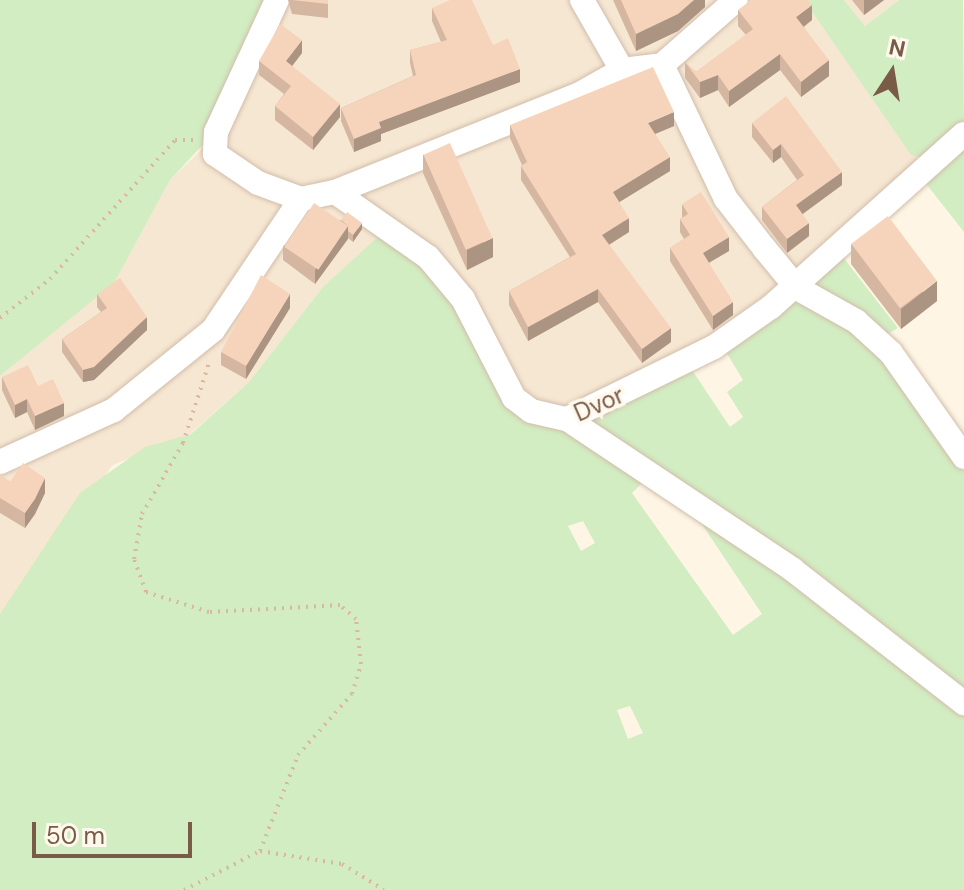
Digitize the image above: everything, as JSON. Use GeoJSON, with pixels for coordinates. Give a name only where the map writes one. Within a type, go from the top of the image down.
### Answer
{"type":"FeatureCollection","features":[{"type":"Feature","properties":{"kind":"street"},"geometry":{"type":"LineString","coordinates":[[277,0],[214,144],[220,161],[258,183],[301,199],[335,192],[578,95],[622,70],[662,65],[736,0]]}},
{"type":"Feature","properties":{"kind":"street"},"geometry":{"type":"LineString","coordinates":[[579,1],[622,70]]}},
{"type":"Feature","properties":{"kind":"street"},"geometry":{"type":"LineString","coordinates":[[662,65],[726,199],[797,288],[856,321],[891,353],[964,457]]}},
{"type":"Feature","properties":{"kind":"street","name":"Dvor"},"geometry":{"type":"LineString","coordinates":[[335,192],[445,275],[514,398],[531,411],[567,419],[714,347],[797,288],[916,170],[964,134]]}},
{"type":"Feature","properties":{"kind":"street"},"geometry":{"type":"LineString","coordinates":[[0,462],[114,410],[213,330],[301,199]]}},
{"type":"Feature","properties":{"kind":"street"},"geometry":{"type":"LineString","coordinates":[[567,419],[793,570],[964,703]]}},
{"type":"Feature","properties":{"kind":"path"},"geometry":{"type":"LineString","coordinates":[[0,318],[50,279],[175,140],[189,136],[201,154]]}},
{"type":"Feature","properties":{"kind":"path"},"geometry":{"type":"LineString","coordinates":[[213,330],[205,388],[142,514],[134,559],[146,592],[209,612],[340,605],[356,619],[361,664],[352,694],[298,755],[260,851]]}},
{"type":"Feature","properties":{"kind":"path"},"geometry":{"type":"LineString","coordinates":[[184,890],[260,851],[342,864],[384,890]]}},
{"type":"Feature","properties":{"kind":"shaded area"},"geometry":{"type":"Polygon","coordinates":[[[273,0],[804,0],[926,171],[839,252],[566,431],[323,287],[249,382],[190,434],[113,465],[0,614],[0,376],[114,282],[170,180],[201,150],[273,0]]]}},
{"type":"Feature","properties":{"kind":"shaded area"},"geometry":{"type":"Polygon","coordinates":[[[844,0],[899,0],[865,26],[844,0]]]}},
{"type":"Feature","properties":{"kind":"green space"},"geometry":{"type":"Polygon","coordinates":[[[0,0],[273,0],[211,136],[170,180],[114,283],[0,376],[0,0]]]}},
{"type":"Feature","properties":{"kind":"green space"},"geometry":{"type":"Polygon","coordinates":[[[804,0],[844,0],[865,26],[899,0],[963,0],[964,126],[923,158],[911,155],[804,0]]]}},
{"type":"Feature","properties":{"kind":"green space"},"geometry":{"type":"Polygon","coordinates":[[[964,140],[964,232],[920,176],[964,140]]]}},
{"type":"Feature","properties":{"kind":"green space"},"geometry":{"type":"Polygon","coordinates":[[[379,236],[426,262],[486,360],[556,426],[648,477],[632,493],[733,635],[762,614],[687,502],[964,711],[964,890],[0,890],[0,614],[80,493],[145,447],[191,434],[249,382],[323,287],[379,236]],[[583,521],[568,526],[581,551],[595,543],[583,521]],[[630,706],[617,710],[628,739],[643,733],[630,706]]]}},
{"type":"Feature","properties":{"kind":"green space"},"geometry":{"type":"Polygon","coordinates":[[[839,252],[898,328],[888,334],[817,290],[815,284],[839,252]]]}},
{"type":"Feature","properties":{"kind":"green space"},"geometry":{"type":"Polygon","coordinates":[[[790,303],[808,303],[872,343],[964,471],[964,698],[590,432],[591,416],[690,367],[730,427],[743,417],[727,392],[743,380],[723,347],[790,303]]]}},
{"type":"Feature","properties":{"kind":"building"},"geometry":{"type":"Polygon","coordinates":[[[292,0],[328,0],[328,4],[292,0]]]}},
{"type":"Feature","properties":{"kind":"building"},"geometry":{"type":"Polygon","coordinates":[[[450,0],[472,0],[493,45],[508,38],[520,69],[379,122],[381,128],[354,139],[341,108],[416,75],[410,50],[447,40],[432,8],[450,0]]]}},
{"type":"Feature","properties":{"kind":"building"},"geometry":{"type":"Polygon","coordinates":[[[621,0],[694,0],[678,14],[636,34],[621,0]]]}},
{"type":"Feature","properties":{"kind":"building"},"geometry":{"type":"Polygon","coordinates":[[[751,0],[808,0],[812,5],[796,17],[829,60],[801,82],[780,54],[729,91],[718,75],[700,82],[685,62],[696,72],[753,29],[738,10],[751,0]]]}},
{"type":"Feature","properties":{"kind":"building"},"geometry":{"type":"Polygon","coordinates":[[[280,24],[302,40],[286,61],[340,104],[313,137],[275,106],[291,86],[259,61],[280,24]]]}},
{"type":"Feature","properties":{"kind":"building"},"geometry":{"type":"Polygon","coordinates":[[[653,67],[674,112],[648,123],[670,157],[613,192],[629,218],[602,235],[671,328],[642,349],[598,289],[528,327],[509,291],[576,254],[521,166],[527,162],[510,125],[653,67]]]}},
{"type":"Feature","properties":{"kind":"building"},"geometry":{"type":"Polygon","coordinates":[[[786,96],[842,172],[796,205],[809,223],[787,239],[762,207],[804,175],[781,144],[773,150],[752,123],[786,96]]]}},
{"type":"Feature","properties":{"kind":"building"},"geometry":{"type":"Polygon","coordinates":[[[450,143],[492,238],[466,250],[424,155],[450,143]]]}},
{"type":"Feature","properties":{"kind":"building"},"geometry":{"type":"Polygon","coordinates":[[[701,192],[729,237],[703,253],[733,302],[713,316],[670,248],[690,235],[680,219],[688,214],[682,204],[701,192]]]}},
{"type":"Feature","properties":{"kind":"building"},"geometry":{"type":"Polygon","coordinates":[[[314,203],[348,226],[318,270],[284,247],[314,203]]]}},
{"type":"Feature","properties":{"kind":"building"},"geometry":{"type":"Polygon","coordinates":[[[347,212],[362,223],[353,235],[341,220],[347,212]]]}},
{"type":"Feature","properties":{"kind":"building"},"geometry":{"type":"Polygon","coordinates":[[[888,216],[937,281],[900,308],[851,244],[888,216]]]}},
{"type":"Feature","properties":{"kind":"building"},"geometry":{"type":"Polygon","coordinates":[[[261,275],[290,294],[246,366],[221,352],[261,275]]]}},
{"type":"Feature","properties":{"kind":"building"},"geometry":{"type":"Polygon","coordinates":[[[120,278],[147,317],[94,367],[83,370],[62,339],[107,308],[97,294],[120,278]]]}},
{"type":"Feature","properties":{"kind":"building"},"geometry":{"type":"Polygon","coordinates":[[[28,365],[38,386],[53,379],[64,403],[35,416],[27,399],[15,405],[2,377],[28,365]]]}},
{"type":"Feature","properties":{"kind":"building"},"geometry":{"type":"Polygon","coordinates":[[[23,463],[45,478],[25,513],[0,498],[0,475],[10,482],[23,463]]]}}]}
